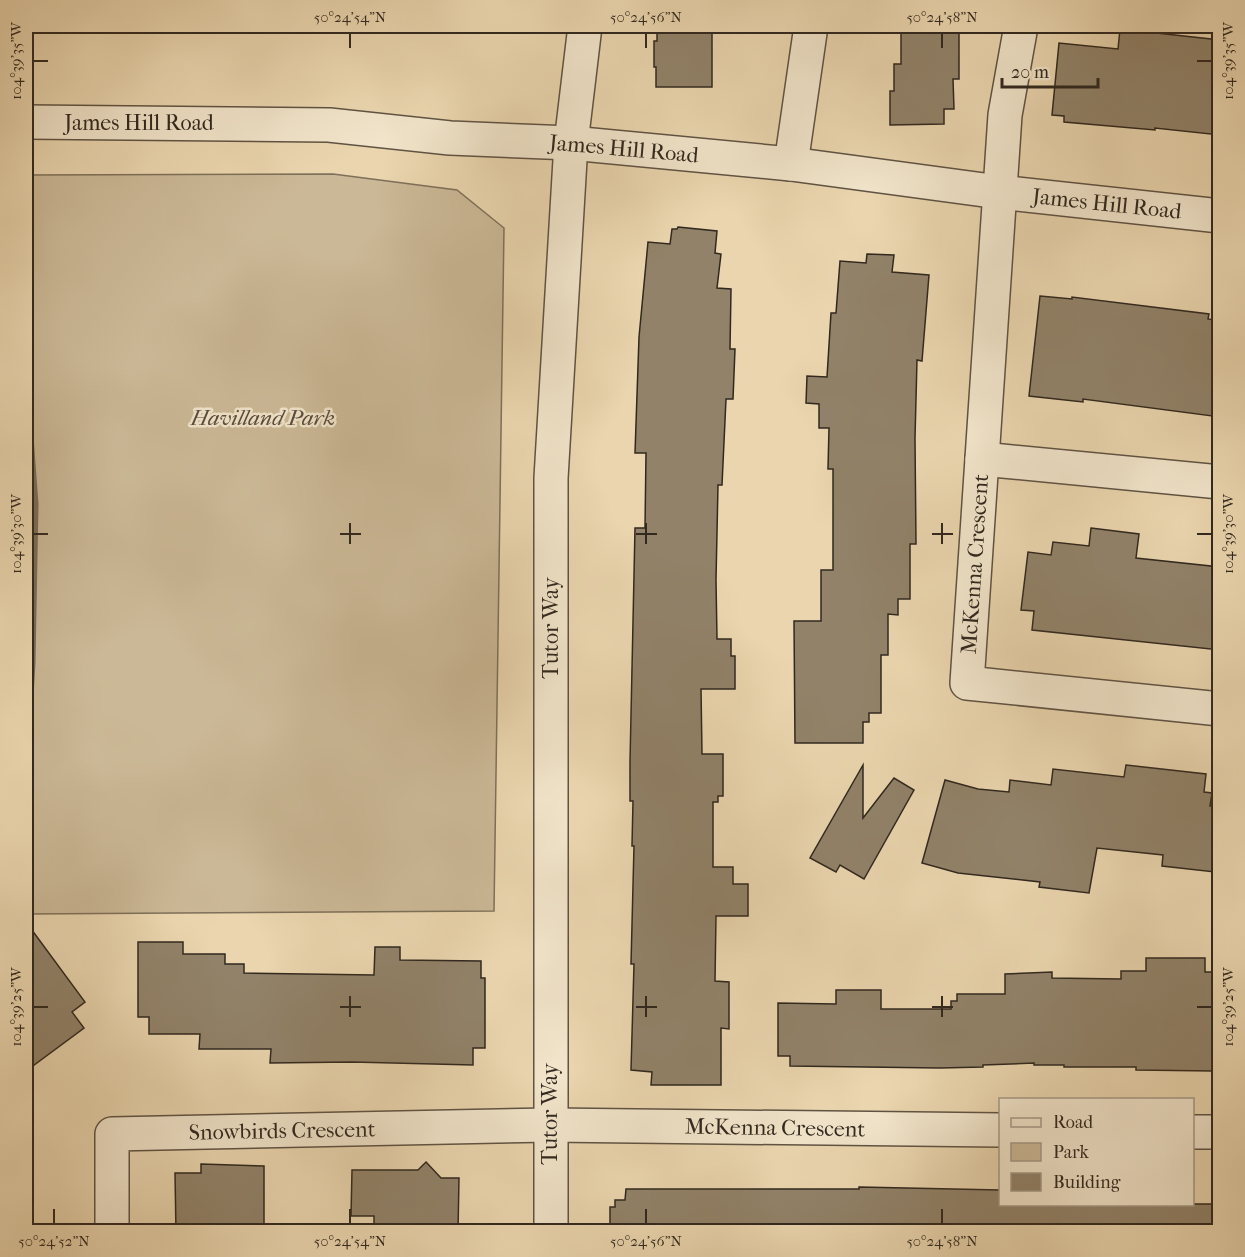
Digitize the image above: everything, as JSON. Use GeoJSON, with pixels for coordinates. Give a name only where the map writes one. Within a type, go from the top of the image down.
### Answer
{"type":"FeatureCollection","features":[{"type":"Feature","properties":{"kind":"street","name":"Tutor Way"},"geometry":{"type":"LineString","coordinates":[[551,1232],[552,478],[571,143],[585,26]]}},
{"type":"Feature","properties":{"kind":"street"},"geometry":{"type":"LineString","coordinates":[[791,164],[811,26]]}},
{"type":"Feature","properties":{"kind":"street","name":"McKenna Crescent"},"geometry":{"type":"LineString","coordinates":[[1021,26],[1005,116],[967,683],[1220,709]]}},
{"type":"Feature","properties":{"kind":"street","name":"James Hill Road"},"geometry":{"type":"LineString","coordinates":[[26,122],[329,125],[450,138],[571,143],[791,164],[999,192],[1220,216]]}},
{"type":"Feature","properties":{"kind":"street"},"geometry":{"type":"LineString","coordinates":[[982,459],[1220,482]]}},
{"type":"Feature","properties":{"kind":"street","name":"McKenna Crescent"},"geometry":{"type":"LineString","coordinates":[[550,1125],[999,1130]]}},
{"type":"Feature","properties":{"kind":"street","name":"Snowbirds Crescent"},"geometry":{"type":"LineString","coordinates":[[112,1232],[112,1134],[550,1125]]}},
{"type":"Feature","properties":{"kind":"street"},"geometry":{"type":"LineString","coordinates":[[1194,1132],[1220,1132]]}},
{"type":"Feature","properties":{"kind":"green space","name":"Havilland Park"},"geometry":{"type":"Polygon","coordinates":[[[333,174],[457,190],[504,228],[494,911],[26,914],[26,175],[333,174]]]}},
{"type":"Feature","properties":{"kind":"building"},"geometry":{"type":"Polygon","coordinates":[[[657,26],[712,26],[712,87],[656,87],[654,41],[657,41],[657,26]]]}},
{"type":"Feature","properties":{"kind":"building"},"geometry":{"type":"Polygon","coordinates":[[[901,26],[959,26],[959,79],[953,79],[954,109],[944,109],[944,124],[890,125],[890,91],[894,91],[894,64],[901,64],[901,26]]]}},
{"type":"Feature","properties":{"kind":"building"},"geometry":{"type":"Polygon","coordinates":[[[1120,29],[1220,40],[1220,135],[1064,122],[1064,116],[1052,115],[1059,43],[1118,49],[1120,29]]]}},
{"type":"Feature","properties":{"kind":"building"},"geometry":{"type":"Polygon","coordinates":[[[678,227],[717,231],[715,253],[721,254],[717,288],[731,289],[730,349],[735,349],[733,399],[726,399],[722,485],[718,485],[716,580],[717,639],[731,639],[731,656],[735,656],[735,689],[701,689],[702,754],[723,754],[723,796],[718,796],[718,802],[713,802],[713,867],[733,867],[733,884],[748,884],[748,916],[716,916],[715,981],[729,982],[729,1029],[721,1028],[721,1085],[651,1085],[652,1072],[631,1070],[634,846],[632,846],[633,801],[630,801],[630,762],[635,528],[645,528],[646,453],[635,453],[639,337],[648,242],[670,244],[672,229],[678,227]]]}},
{"type":"Feature","properties":{"kind":"building"},"geometry":{"type":"Polygon","coordinates":[[[867,254],[894,255],[892,272],[929,275],[922,361],[917,360],[916,544],[910,544],[910,599],[898,599],[898,615],[888,614],[888,655],[881,655],[881,713],[869,713],[869,722],[863,722],[863,743],[795,743],[794,621],[821,621],[821,570],[833,570],[833,469],[828,469],[829,428],[819,428],[819,404],[806,403],[807,376],[827,377],[831,313],[836,313],[840,261],[866,263],[867,254]]]}},
{"type":"Feature","properties":{"kind":"building"},"geometry":{"type":"Polygon","coordinates":[[[1040,296],[1072,299],[1072,297],[1209,314],[1208,319],[1220,321],[1220,417],[1083,399],[1083,402],[1029,396],[1040,296]]]}},
{"type":"Feature","properties":{"kind":"building"},"geometry":{"type":"Polygon","coordinates":[[[1091,528],[1139,534],[1136,558],[1220,567],[1220,650],[1032,630],[1034,611],[1021,610],[1028,552],[1051,555],[1053,542],[1089,546],[1091,528]]]}},
{"type":"Feature","properties":{"kind":"building"},"geometry":{"type":"Polygon","coordinates":[[[863,765],[863,818],[894,778],[914,790],[864,879],[840,865],[836,872],[810,858],[863,765]]]}},
{"type":"Feature","properties":{"kind":"building"},"geometry":{"type":"Polygon","coordinates":[[[1126,765],[1206,774],[1204,792],[1212,793],[1210,806],[1220,807],[1215,872],[1162,866],[1163,855],[1097,848],[1089,893],[1039,887],[1040,882],[958,873],[922,863],[945,780],[978,789],[1009,792],[1010,780],[1051,785],[1053,769],[1124,777],[1126,765]]]}},
{"type":"Feature","properties":{"kind":"building"},"geometry":{"type":"Polygon","coordinates":[[[26,922],[85,1002],[72,1012],[84,1028],[26,1071],[26,922]]]}},
{"type":"Feature","properties":{"kind":"building"},"geometry":{"type":"Polygon","coordinates":[[[138,942],[183,942],[183,954],[225,954],[225,964],[244,964],[244,973],[374,975],[375,947],[400,947],[400,960],[481,961],[481,978],[485,978],[485,1048],[473,1048],[473,1065],[352,1062],[270,1063],[271,1049],[199,1049],[200,1034],[149,1034],[149,1017],[138,1017],[138,942]]]}},
{"type":"Feature","properties":{"kind":"building"},"geometry":{"type":"Polygon","coordinates":[[[1146,958],[1205,958],[1205,972],[1220,972],[1220,1059],[1213,1059],[1213,1071],[1136,1070],[1136,1067],[1064,1067],[1064,1065],[1034,1065],[1034,1063],[940,1068],[790,1066],[790,1056],[778,1056],[778,1003],[836,1004],[836,990],[881,990],[881,1009],[951,1009],[951,1001],[957,1001],[957,994],[1005,994],[1005,974],[1052,972],[1052,978],[1121,979],[1121,971],[1146,971],[1146,958]]]}},
{"type":"Feature","properties":{"kind":"building"},"geometry":{"type":"Polygon","coordinates":[[[426,1162],[441,1178],[459,1178],[458,1232],[374,1232],[374,1216],[351,1216],[352,1170],[418,1170],[426,1162]]]}},
{"type":"Feature","properties":{"kind":"building"},"geometry":{"type":"Polygon","coordinates":[[[201,1164],[264,1166],[264,1232],[176,1232],[175,1173],[201,1173],[201,1164]]]}},
{"type":"Feature","properties":{"kind":"building"},"geometry":{"type":"Polygon","coordinates":[[[859,1187],[999,1190],[999,1206],[1220,1204],[1220,1232],[610,1232],[610,1207],[615,1207],[615,1200],[625,1200],[626,1189],[859,1189],[859,1187]]]}},
{"type":"Feature","properties":{"kind":"waterway"},"geometry":{"type":"LineString","coordinates":[[26,301],[26,321]]}},
{"type":"Feature","properties":{"kind":"waterway"},"geometry":{"type":"LineString","coordinates":[[26,396],[34,504],[31,663],[26,747]]}}]}
